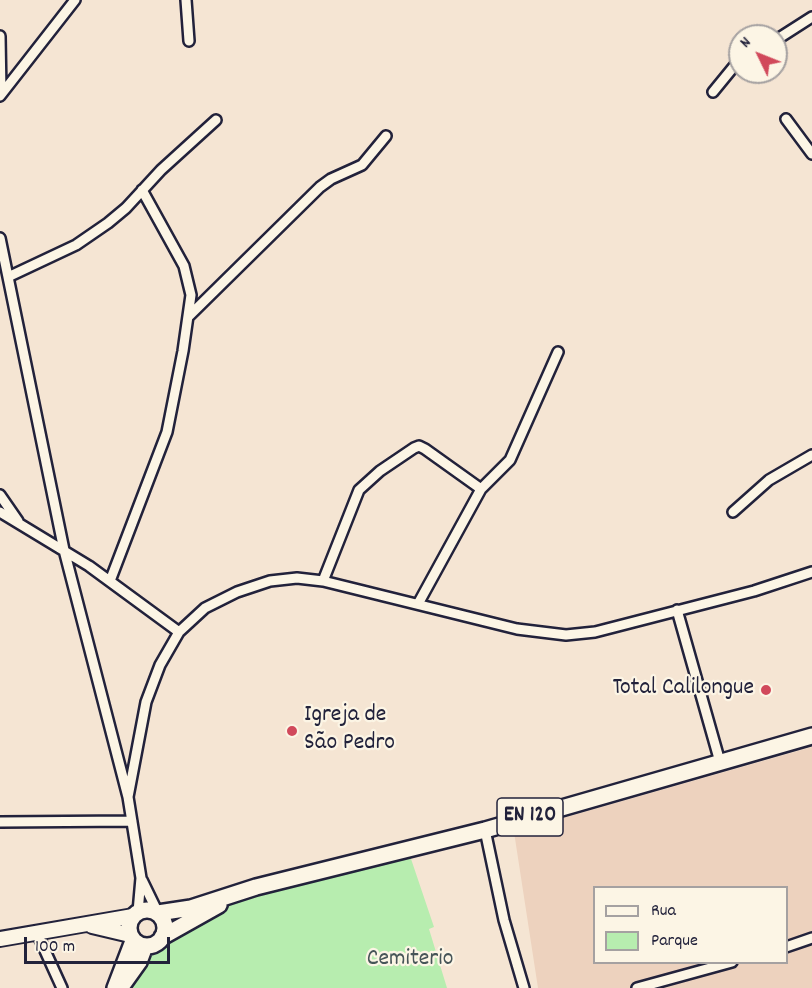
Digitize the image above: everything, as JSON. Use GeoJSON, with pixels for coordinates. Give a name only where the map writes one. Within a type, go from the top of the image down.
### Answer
{"type":"FeatureCollection","features":[{"type":"Feature","properties":{"kind":"main road","name":"EN 120"},"geometry":{"type":"LineString","coordinates":[[136,914],[145,910],[158,914],[191,908],[246,891],[486,830],[812,736]]}},
{"type":"Feature","properties":{"kind":"main road","name":"EN 120"},"geometry":{"type":"LineString","coordinates":[[136,941],[152,945],[162,937],[246,891]]}},
{"type":"Feature","properties":{"kind":"main road"},"geometry":{"type":"LineString","coordinates":[[120,988],[139,962],[136,941],[129,925],[136,914]]}},
{"type":"Feature","properties":{"kind":"main road"},"geometry":{"type":"LineString","coordinates":[[158,914],[165,925],[162,937]]}},
{"type":"Feature","properties":{"kind":"main road"},"geometry":{"type":"LineString","coordinates":[[115,988],[136,941]]}},
{"type":"Feature","properties":{"kind":"street"},"geometry":{"type":"LineString","coordinates":[[1,94],[75,0]]}},
{"type":"Feature","properties":{"kind":"street"},"geometry":{"type":"LineString","coordinates":[[186,0],[189,41]]}},
{"type":"Feature","properties":{"kind":"street"},"geometry":{"type":"LineString","coordinates":[[788,32],[812,17]]}},
{"type":"Feature","properties":{"kind":"street"},"geometry":{"type":"LineString","coordinates":[[0,36],[1,94]]}},
{"type":"Feature","properties":{"kind":"street"},"geometry":{"type":"LineString","coordinates":[[713,92],[728,74]]}},
{"type":"Feature","properties":{"kind":"street"},"geometry":{"type":"LineString","coordinates":[[786,119],[812,154]]}},
{"type":"Feature","properties":{"kind":"street"},"geometry":{"type":"LineString","coordinates":[[8,277],[76,245],[108,223],[216,120]]}},
{"type":"Feature","properties":{"kind":"street"},"geometry":{"type":"LineString","coordinates":[[188,317],[320,187],[331,178],[362,165],[386,135]]}},
{"type":"Feature","properties":{"kind":"street"},"geometry":{"type":"LineString","coordinates":[[110,581],[166,432],[191,295],[184,266],[142,190]]}},
{"type":"Feature","properties":{"kind":"street"},"geometry":{"type":"LineString","coordinates":[[0,238],[64,550],[128,796],[141,878],[158,914]]}},
{"type":"Feature","properties":{"kind":"street"},"geometry":{"type":"LineString","coordinates":[[418,604],[481,489],[510,460],[558,352]]}},
{"type":"Feature","properties":{"kind":"street"},"geometry":{"type":"LineString","coordinates":[[323,581],[358,490],[380,471],[414,448],[419,446],[425,449],[481,489]]}},
{"type":"Feature","properties":{"kind":"street"},"geometry":{"type":"LineString","coordinates":[[733,512],[769,480],[812,455]]}},
{"type":"Feature","properties":{"kind":"street"},"geometry":{"type":"LineString","coordinates":[[0,495],[21,525]]}},
{"type":"Feature","properties":{"kind":"street"},"geometry":{"type":"LineString","coordinates":[[0,512],[64,550],[179,632]]}},
{"type":"Feature","properties":{"kind":"street"},"geometry":{"type":"LineString","coordinates":[[128,796],[146,702],[160,665],[179,632],[205,608],[237,592],[279,580],[297,578],[323,581],[517,629],[566,635],[595,632],[812,572]]}},
{"type":"Feature","properties":{"kind":"street"},"geometry":{"type":"LineString","coordinates":[[677,610],[720,762]]}},
{"type":"Feature","properties":{"kind":"street"},"geometry":{"type":"LineString","coordinates":[[0,822],[132,821]]}},
{"type":"Feature","properties":{"kind":"street"},"geometry":{"type":"LineString","coordinates":[[486,830],[504,920],[524,988]]}},
{"type":"Feature","properties":{"kind":"street"},"geometry":{"type":"LineString","coordinates":[[0,939],[87,926],[136,914],[141,878]]}},
{"type":"Feature","properties":{"kind":"street"},"geometry":{"type":"LineString","coordinates":[[87,926],[108,928],[136,941]]}},
{"type":"Feature","properties":{"kind":"street"},"geometry":{"type":"LineString","coordinates":[[37,933],[62,988]]}},
{"type":"Feature","properties":{"kind":"street"},"geometry":{"type":"LineString","coordinates":[[788,946],[812,938]]}},
{"type":"Feature","properties":{"kind":"street"},"geometry":{"type":"LineString","coordinates":[[637,988],[728,964]]}},
{"type":"Feature","properties":{"kind":"shaded area"},"geometry":{"type":"Polygon","coordinates":[[[812,747],[812,988],[538,988],[514,832],[812,747]]]}},
{"type":"Feature","properties":{"kind":"green space","name":"Cemiterio"},"geometry":{"type":"Polygon","coordinates":[[[408,850],[434,927],[429,929],[447,988],[120,988],[152,945],[246,891],[408,850]]]}},
{"type":"Feature","properties":{"kind":"place","name":"Total Calilongue"},"geometry":{"type":"Point","coordinates":[766,690]}},
{"type":"Feature","properties":{"kind":"place","name":"Igreja de São Pedro"},"geometry":{"type":"Point","coordinates":[292,731]}}]}
